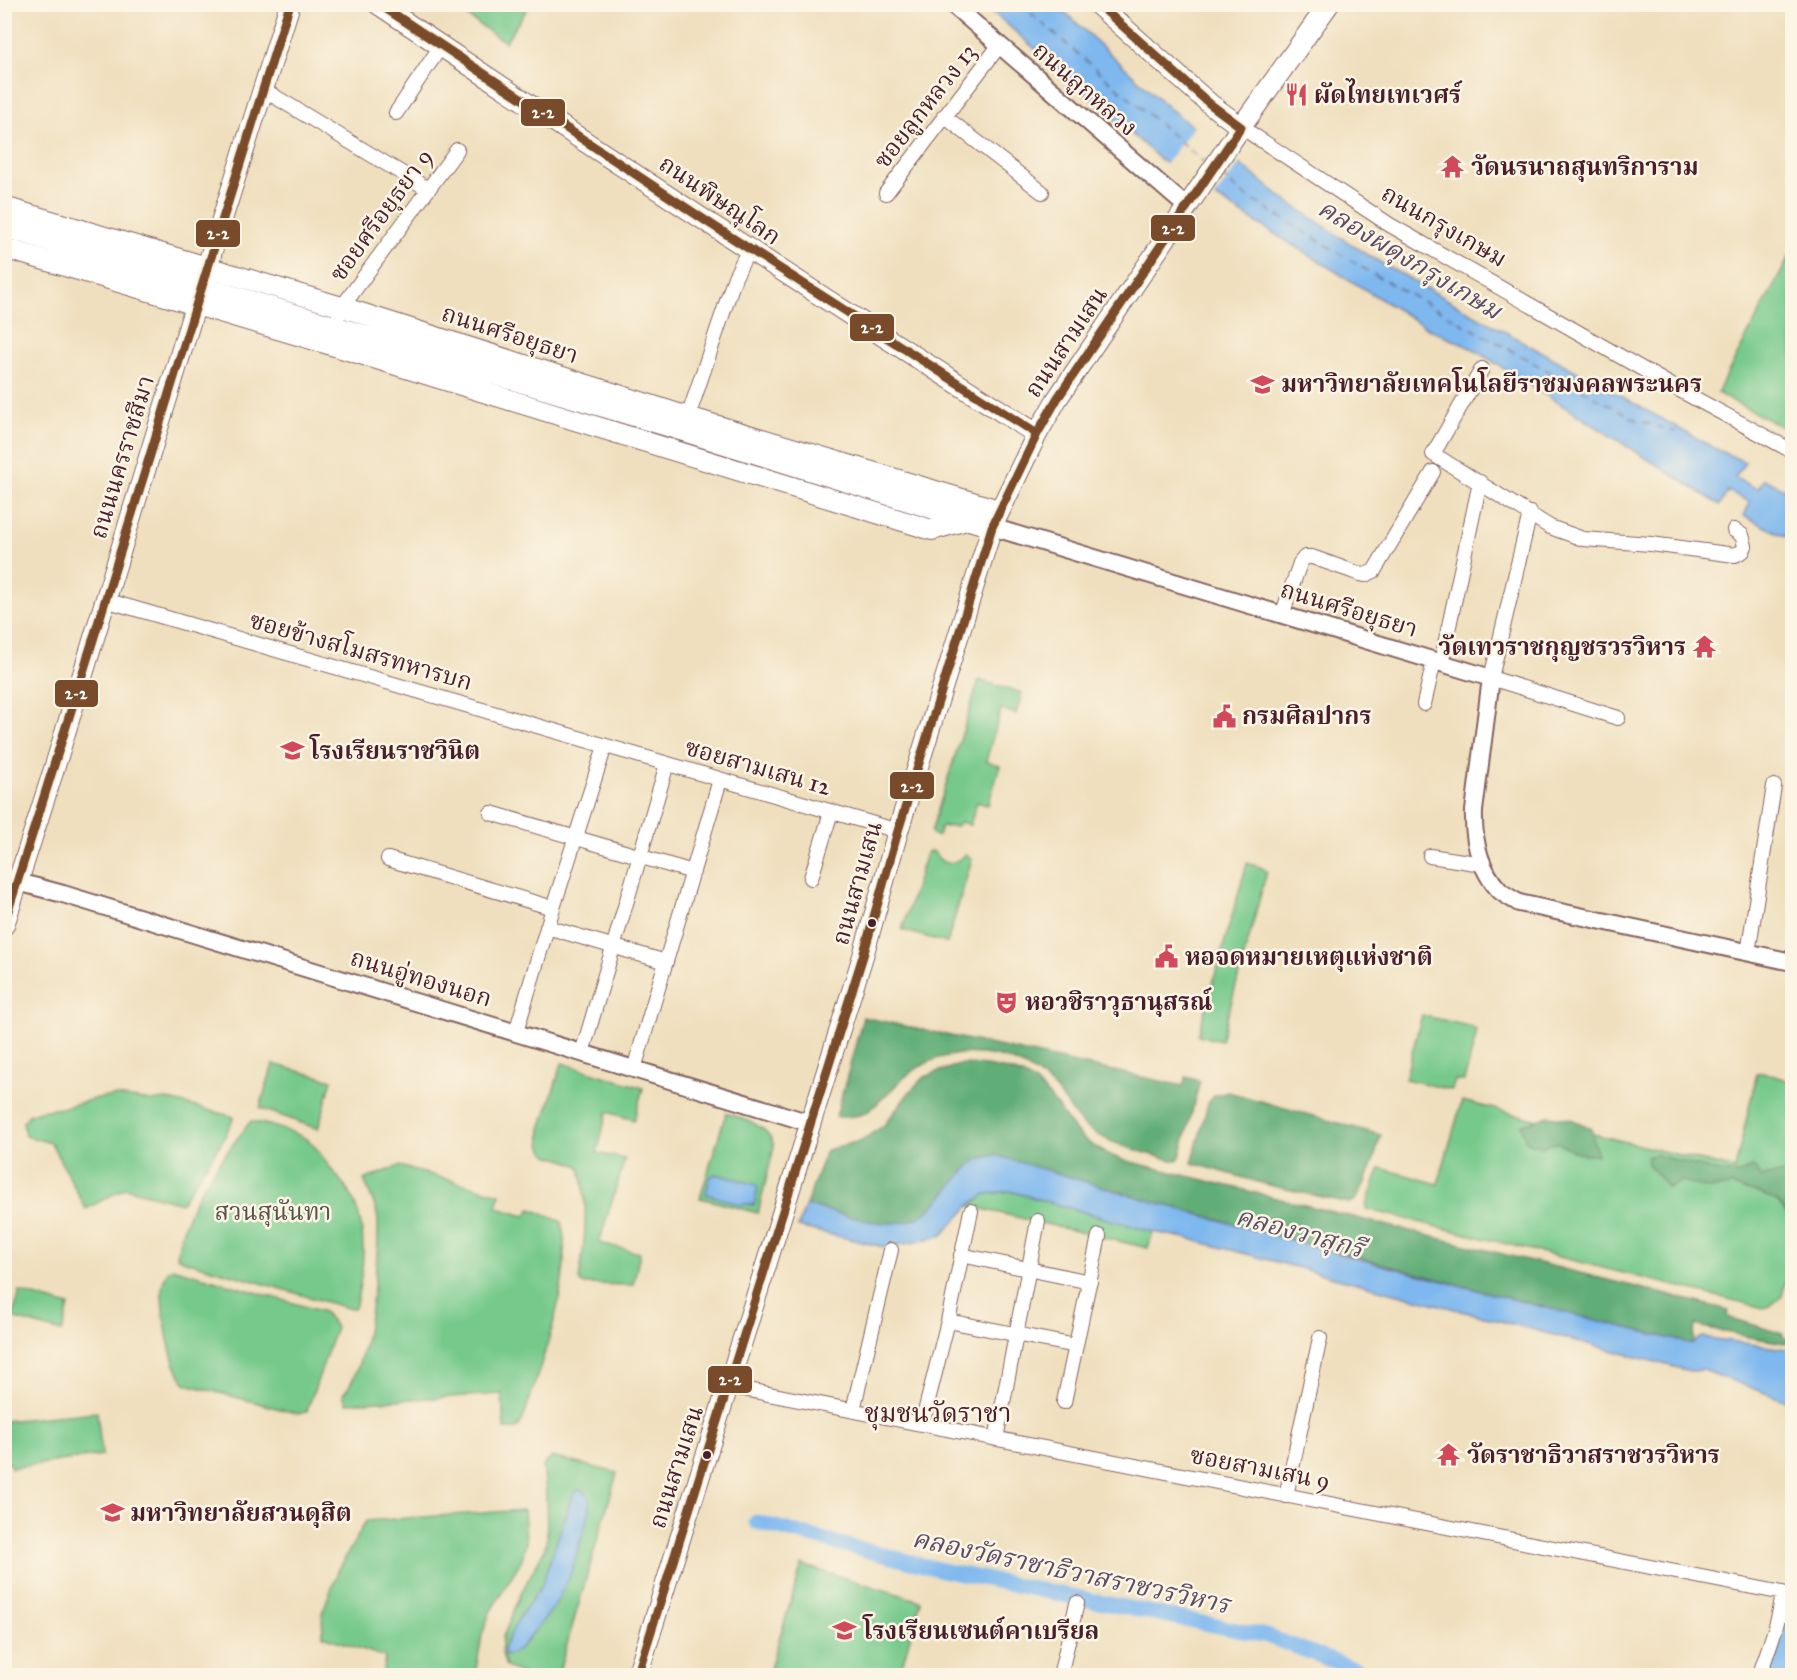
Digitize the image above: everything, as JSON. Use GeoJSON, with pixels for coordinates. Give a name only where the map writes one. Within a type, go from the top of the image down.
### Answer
{"type":"FeatureCollection","features":[{"type":"Feature","properties":{"kind":"main road","name":"ถนนนครราชสีมา"},"geometry":{"type":"LineString","coordinates":[[4,925],[290,4]]}},
{"type":"Feature","properties":{"kind":"main road","name":"ถนนพิษณุโลก"},"geometry":{"type":"LineString","coordinates":[[378,4],[833,306],[1037,434]]}},
{"type":"Feature","properties":{"kind":"main road","name":"ถนนกรุงเกษม"},"geometry":{"type":"LineString","coordinates":[[1097,4],[1210,104],[1237,134]]}},
{"type":"Feature","properties":{"kind":"main road","name":"ถนนสามเสน"},"geometry":{"type":"LineString","coordinates":[[637,1676],[863,956],[898,831],[995,519],[1037,434],[1080,364],[1329,4]]}},
{"type":"Feature","properties":{"kind":"main road","name":"ถนนศรีอยุธยา"},"geometry":{"type":"LineString","coordinates":[[4,207],[72,237],[105,247],[201,286],[338,316]]}},
{"type":"Feature","properties":{"kind":"main road","name":"ถนนศรีอยุธยา"},"geometry":{"type":"LineString","coordinates":[[4,227],[72,237]]}},
{"type":"Feature","properties":{"kind":"main road","name":"ถนนศรีอยุธยา"},"geometry":{"type":"LineString","coordinates":[[105,247],[207,267],[338,316],[549,384],[650,421],[720,442],[751,444]]}},
{"type":"Feature","properties":{"kind":"main road"},"geometry":{"type":"LineString","coordinates":[[4,248],[328,344],[932,530],[967,520]]}},
{"type":"Feature","properties":{"kind":"main road","name":"ถนนศรีอยุธยา"},"geometry":{"type":"LineString","coordinates":[[549,384],[688,417],[751,444],[995,519]]}},
{"type":"Feature","properties":{"kind":"main road"},"geometry":{"type":"LineString","coordinates":[[528,406],[549,384]]}},
{"type":"Feature","properties":{"kind":"main road"},"geometry":{"type":"LineString","coordinates":[[645,441],[650,421]]}},
{"type":"Feature","properties":{"kind":"main road"},"geometry":{"type":"LineString","coordinates":[[715,463],[720,442]]}},
{"type":"Feature","properties":{"kind":"main road","name":"ถนนศรีอยุธยา"},"geometry":{"type":"LineString","coordinates":[[839,470],[967,520],[995,519]]}},
{"type":"Feature","properties":{"kind":"street","name":"ถนนลูกหลวง"},"geometry":{"type":"LineString","coordinates":[[952,4],[999,46],[1192,202]]}},
{"type":"Feature","properties":{"kind":"street"},"geometry":{"type":"LineString","coordinates":[[396,113],[441,46]]}},
{"type":"Feature","properties":{"kind":"street","name":"ซอยลูกหลวง 13"},"geometry":{"type":"LineString","coordinates":[[886,193],[999,46]]}},
{"type":"Feature","properties":{"kind":"street"},"geometry":{"type":"LineString","coordinates":[[264,90],[428,189]]}},
{"type":"Feature","properties":{"kind":"street"},"geometry":{"type":"LineString","coordinates":[[944,116],[1042,192]]}},
{"type":"Feature","properties":{"kind":"street","name":"ถนนกรุงเกษม"},"geometry":{"type":"LineString","coordinates":[[1237,134],[1390,225],[1674,387],[1792,451]]}},
{"type":"Feature","properties":{"kind":"street","name":"ซอยศรีอยุธยา 9"},"geometry":{"type":"LineString","coordinates":[[328,344],[338,316],[457,150]]}},
{"type":"Feature","properties":{"kind":"street"},"geometry":{"type":"LineString","coordinates":[[688,417],[735,277],[749,249]]}},
{"type":"Feature","properties":{"kind":"street"},"geometry":{"type":"LineString","coordinates":[[1482,369],[1433,454],[1550,526],[1583,539],[1651,544],[1735,555],[1743,551],[1745,546],[1742,535],[1734,530]]}},
{"type":"Feature","properties":{"kind":"street"},"geometry":{"type":"LineString","coordinates":[[1282,615],[1300,563],[1305,557],[1312,557],[1360,574],[1370,574],[1374,571],[1433,472]]}},
{"type":"Feature","properties":{"kind":"street"},"geometry":{"type":"LineString","coordinates":[[1424,704],[1438,662],[1480,482]]}},
{"type":"Feature","properties":{"kind":"street"},"geometry":{"type":"LineString","coordinates":[[1530,513],[1491,678],[1474,811],[1475,839],[1482,864],[1500,891],[1519,903],[1792,962]]}},
{"type":"Feature","properties":{"kind":"street","name":"ถนนศรีอยุธยา"},"geometry":{"type":"LineString","coordinates":[[995,519],[1282,615],[1491,678]]}},
{"type":"Feature","properties":{"kind":"street","name":"ซอยข้างสโมสรทหารบก"},"geometry":{"type":"LineString","coordinates":[[105,600],[605,746]]}},
{"type":"Feature","properties":{"kind":"street"},"geometry":{"type":"LineString","coordinates":[[1491,678],[1618,718]]}},
{"type":"Feature","properties":{"kind":"street"},"geometry":{"type":"LineString","coordinates":[[516,1032],[605,746]]}},
{"type":"Feature","properties":{"kind":"street","name":"ซอยสามเสน 12"},"geometry":{"type":"LineString","coordinates":[[605,746],[898,831]]}},
{"type":"Feature","properties":{"kind":"street"},"geometry":{"type":"LineString","coordinates":[[582,1053],[668,764]]}},
{"type":"Feature","properties":{"kind":"street"},"geometry":{"type":"LineString","coordinates":[[634,1069],[720,780]]}},
{"type":"Feature","properties":{"kind":"street"},"geometry":{"type":"LineString","coordinates":[[1748,953],[1774,786]]}},
{"type":"Feature","properties":{"kind":"street"},"geometry":{"type":"LineString","coordinates":[[812,878],[831,812]]}},
{"type":"Feature","properties":{"kind":"street"},"geometry":{"type":"LineString","coordinates":[[491,813],[693,872]]}},
{"type":"Feature","properties":{"kind":"street"},"geometry":{"type":"LineString","coordinates":[[1430,856],[1482,864]]}},
{"type":"Feature","properties":{"kind":"street"},"geometry":{"type":"LineString","coordinates":[[388,859],[553,908]]}},
{"type":"Feature","properties":{"kind":"street","name":"ถนนอู่ทองนอก"},"geometry":{"type":"LineString","coordinates":[[18,882],[810,1123]]}},
{"type":"Feature","properties":{"kind":"street"},"geometry":{"type":"LineString","coordinates":[[547,927],[666,962]]}},
{"type":"Feature","properties":{"kind":"street"},"geometry":{"type":"LineString","coordinates":[[922,1424],[948,1321],[971,1211]]}},
{"type":"Feature","properties":{"kind":"street"},"geometry":{"type":"LineString","coordinates":[[996,1439],[1038,1221]]}},
{"type":"Feature","properties":{"kind":"street"},"geometry":{"type":"LineString","coordinates":[[1064,1402],[1099,1236]]}},
{"type":"Feature","properties":{"kind":"street"},"geometry":{"type":"LineString","coordinates":[[853,1410],[891,1250]]}},
{"type":"Feature","properties":{"kind":"street"},"geometry":{"type":"LineString","coordinates":[[961,1255],[1090,1282]]}},
{"type":"Feature","properties":{"kind":"street"},"geometry":{"type":"LineString","coordinates":[[948,1321],[1076,1346]]}},
{"type":"Feature","properties":{"kind":"street"},"geometry":{"type":"LineString","coordinates":[[1286,1496],[1320,1338]]}},
{"type":"Feature","properties":{"kind":"street","name":"ซอยสามเสน 9"},"geometry":{"type":"LineString","coordinates":[[728,1386],[1783,1593],[1772,1641],[1759,1676]]}},
{"type":"Feature","properties":{"kind":"street"},"geometry":{"type":"LineString","coordinates":[[1060,1676],[1077,1603]]}},
{"type":"Feature","properties":{"kind":"green space"},"geometry":{"type":"Polygon","coordinates":[[[451,4],[530,5],[505,42],[451,4]]]}},
{"type":"Feature","properties":{"kind":"green space"},"geometry":{"type":"Polygon","coordinates":[[[1792,252],[1792,432],[1717,393],[1792,252]]]}},
{"type":"Feature","properties":{"kind":"green space"},"geometry":{"type":"Polygon","coordinates":[[[979,680],[1022,693],[1016,714],[1001,709],[986,761],[1000,766],[988,805],[977,802],[970,825],[961,822],[956,826],[941,827],[938,836],[935,836],[931,832],[979,680]]]}},
{"type":"Feature","properties":{"kind":"green space"},"geometry":{"type":"Polygon","coordinates":[[[929,851],[949,863],[966,854],[972,859],[947,943],[902,930],[925,856],[929,851]]]}},
{"type":"Feature","properties":{"kind":"green space"},"geometry":{"type":"Polygon","coordinates":[[[1247,863],[1267,871],[1221,1041],[1198,1035],[1247,863]]]}},
{"type":"Feature","properties":{"kind":"green space"},"geometry":{"type":"Polygon","coordinates":[[[1422,1015],[1472,1027],[1476,1030],[1464,1081],[1455,1080],[1452,1090],[1405,1079],[1422,1015]]]}},
{"type":"Feature","properties":{"kind":"green space"},"geometry":{"type":"Polygon","coordinates":[[[863,1017],[1183,1086],[1186,1077],[1200,1081],[1180,1157],[1177,1160],[1171,1160],[1102,1137],[1082,1124],[1060,1095],[1039,1075],[1001,1057],[987,1055],[958,1054],[939,1058],[905,1077],[867,1112],[856,1116],[836,1117],[863,1017]]]}},
{"type":"Feature","properties":{"kind":"green space"},"geometry":{"type":"Polygon","coordinates":[[[562,1063],[643,1088],[634,1120],[607,1112],[597,1153],[625,1159],[599,1243],[640,1253],[633,1285],[582,1284],[579,1280],[585,1224],[580,1167],[546,1153],[542,1148],[541,1140],[541,1129],[562,1063]]]}},
{"type":"Feature","properties":{"kind":"green space"},"geometry":{"type":"Polygon","coordinates":[[[273,1064],[332,1080],[318,1129],[260,1108],[273,1064]]]}},
{"type":"Feature","properties":{"kind":"green space"},"geometry":{"type":"Polygon","coordinates":[[[962,1064],[1000,1068],[1030,1079],[1044,1091],[1083,1139],[1123,1160],[1729,1310],[1728,1317],[1783,1334],[1782,1337],[1792,1339],[1792,1344],[1695,1325],[1693,1344],[1523,1302],[1154,1202],[1043,1169],[971,1165],[927,1212],[900,1223],[868,1221],[806,1205],[826,1150],[860,1141],[873,1133],[885,1124],[923,1078],[962,1064]]]}},
{"type":"Feature","properties":{"kind":"green space"},"geometry":{"type":"Polygon","coordinates":[[[1763,1072],[1792,1082],[1792,1256],[1782,1296],[1770,1306],[1764,1308],[1366,1209],[1380,1168],[1438,1184],[1462,1101],[1735,1169],[1757,1073],[1763,1072]]]}},
{"type":"Feature","properties":{"kind":"green space"},"geometry":{"type":"Polygon","coordinates":[[[1228,1092],[1381,1135],[1371,1168],[1356,1200],[1349,1203],[1272,1186],[1192,1163],[1208,1103],[1214,1096],[1228,1092]]]}},
{"type":"Feature","properties":{"kind":"green space"},"geometry":{"type":"Polygon","coordinates":[[[117,1096],[152,1101],[166,1099],[234,1117],[223,1140],[181,1203],[125,1188],[86,1209],[51,1143],[25,1136],[23,1122],[29,1115],[98,1098],[117,1096]]]}},
{"type":"Feature","properties":{"kind":"green space"},"geometry":{"type":"Polygon","coordinates":[[[726,1113],[756,1124],[772,1140],[774,1147],[758,1213],[700,1198],[726,1113]]]}},
{"type":"Feature","properties":{"kind":"green space"},"geometry":{"type":"Polygon","coordinates":[[[1549,1116],[1571,1119],[1591,1128],[1597,1155],[1576,1152],[1558,1142],[1542,1147],[1526,1141],[1521,1125],[1549,1116]]]}},
{"type":"Feature","properties":{"kind":"green space","name":"สวนสุนันทา"},"geometry":{"type":"Polygon","coordinates":[[[251,1121],[289,1131],[308,1140],[353,1199],[362,1229],[363,1243],[362,1269],[355,1308],[347,1308],[185,1261],[177,1256],[187,1218],[195,1201],[215,1168],[251,1121]]]}},
{"type":"Feature","properties":{"kind":"green space"},"geometry":{"type":"Polygon","coordinates":[[[1657,1155],[1720,1172],[1739,1174],[1753,1166],[1761,1177],[1792,1172],[1792,1215],[1789,1217],[1777,1201],[1731,1186],[1709,1189],[1682,1181],[1668,1188],[1648,1164],[1647,1156],[1657,1155]]]}},
{"type":"Feature","properties":{"kind":"green space"},"geometry":{"type":"Polygon","coordinates":[[[399,1166],[500,1194],[497,1208],[525,1216],[531,1209],[562,1222],[564,1247],[560,1297],[547,1347],[523,1419],[517,1429],[504,1429],[502,1394],[346,1403],[343,1394],[352,1381],[359,1362],[370,1314],[378,1241],[377,1213],[364,1180],[399,1166]]]}},
{"type":"Feature","properties":{"kind":"green space"},"geometry":{"type":"Polygon","coordinates":[[[1010,1191],[1153,1232],[1148,1248],[969,1206],[986,1194],[1010,1191]]]}},
{"type":"Feature","properties":{"kind":"green space"},"geometry":{"type":"Polygon","coordinates":[[[172,1268],[324,1312],[336,1327],[307,1411],[299,1414],[186,1384],[173,1359],[164,1314],[162,1286],[166,1274],[172,1268]]]}},
{"type":"Feature","properties":{"kind":"green space"},"geometry":{"type":"Polygon","coordinates":[[[20,1292],[69,1306],[62,1332],[12,1318],[20,1292]]]}},
{"type":"Feature","properties":{"kind":"green space"},"geometry":{"type":"Polygon","coordinates":[[[97,1412],[102,1455],[11,1468],[10,1463],[5,1464],[5,1421],[97,1412]]]}},
{"type":"Feature","properties":{"kind":"green space"},"geometry":{"type":"Polygon","coordinates":[[[552,1457],[617,1473],[558,1675],[526,1675],[506,1667],[501,1651],[503,1637],[520,1595],[544,1550],[547,1538],[543,1466],[552,1457]]]}},
{"type":"Feature","properties":{"kind":"green space"},"geometry":{"type":"Polygon","coordinates":[[[524,1510],[526,1542],[522,1559],[490,1612],[482,1635],[475,1675],[382,1675],[385,1657],[323,1636],[322,1613],[339,1569],[366,1521],[524,1510]]]}},
{"type":"Feature","properties":{"kind":"green space"},"geometry":{"type":"Polygon","coordinates":[[[802,1565],[921,1601],[899,1675],[768,1675],[802,1565]]]}},
{"type":"Feature","properties":{"kind":"water","name":"คลองผดุงกรุงเกษม"},"geometry":{"type":"Polygon","coordinates":[[[985,5],[1057,5],[1169,108],[1285,200],[1369,256],[1714,448],[1745,462],[1735,478],[1758,489],[1764,479],[1792,493],[1792,540],[1744,516],[1750,502],[1728,491],[1720,505],[1473,349],[1429,329],[1223,202],[1162,161],[985,5]]]}},
{"type":"Feature","properties":{"kind":"water","name":"คลองวาสุกรี"},"geometry":{"type":"Polygon","coordinates":[[[995,1155],[1340,1254],[1692,1344],[1701,1337],[1792,1350],[1792,1403],[1703,1370],[1690,1371],[1186,1238],[1153,1232],[1010,1191],[986,1194],[972,1203],[942,1235],[916,1242],[884,1247],[798,1227],[806,1205],[868,1221],[900,1223],[914,1219],[933,1207],[971,1165],[980,1159],[995,1155]]]}},
{"type":"Feature","properties":{"kind":"water"},"geometry":{"type":"Polygon","coordinates":[[[716,1174],[758,1187],[754,1205],[741,1205],[706,1194],[710,1177],[716,1174]]]}},
{"type":"Feature","properties":{"kind":"water"},"geometry":{"type":"Polygon","coordinates":[[[578,1490],[585,1491],[589,1499],[590,1510],[570,1576],[554,1607],[519,1650],[505,1656],[503,1649],[519,1618],[541,1587],[573,1494],[578,1490]]]}},
{"type":"Feature","properties":{"kind":"water"},"geometry":{"type":"Polygon","coordinates":[[[1792,1570],[1792,1675],[1768,1676],[1780,1635],[1792,1570]]]}},
{"type":"Feature","properties":{"kind":"pier"},"geometry":{"type":"Polygon","coordinates":[[[1195,125],[1241,162],[1213,199],[1164,166],[1195,125]]]}},
{"type":"Feature","properties":{"kind":"waterway","name":"คลองวัดราชาธิวาสราชวรวิหาร"},"geometry":{"type":"LineString","coordinates":[[756,1522],[946,1571],[1267,1636],[1373,1676]]}},
{"type":"Feature","properties":{"kind":"ferry route"},"geometry":{"type":"LineString","coordinates":[[1020,4],[1205,163]]}},
{"type":"Feature","properties":{"kind":"ferry route"},"geometry":{"type":"LineString","coordinates":[[1221,175],[1241,193],[1373,274],[1637,420],[1676,432]]}},
{"type":"Feature","properties":{"kind":"transit line","name":"2-2"},"geometry":{"type":"LineString","coordinates":[[4,923],[290,4]]}},
{"type":"Feature","properties":{"kind":"transit line","name":"2-2"},"geometry":{"type":"LineString","coordinates":[[379,4],[706,221],[1037,434]]}},
{"type":"Feature","properties":{"kind":"transit line","name":"2-2"},"geometry":{"type":"LineString","coordinates":[[637,1676],[863,956],[898,831],[992,527],[1037,434],[1057,399],[1241,127],[1210,104],[1098,4]]}},
{"type":"Feature","properties":{"kind":"place","name":"ผัดไทยเทเวศร์"},"geometry":{"type":"Point","coordinates":[1296,95]}},
{"type":"Feature","properties":{"kind":"place","name":"วัดนรนาถสุนทริการาม"},"geometry":{"type":"Point","coordinates":[1453,167]}},
{"type":"Feature","properties":{"kind":"place","name":"มหาวิทยาลัยเทคโนโลยีราชมงคลพระนคร"},"geometry":{"type":"Point","coordinates":[1263,384]}},
{"type":"Feature","properties":{"kind":"place","name":"วัดเทวราชกุญชรวรวิหาร"},"geometry":{"type":"Point","coordinates":[1704,647]}},
{"type":"Feature","properties":{"kind":"place","name":"กรมศิลปากร"},"geometry":{"type":"Point","coordinates":[1224,716]}},
{"type":"Feature","properties":{"kind":"place","name":"โรงเรียนราชวินิต"},"geometry":{"type":"Point","coordinates":[292,751]}},
{"type":"Feature","properties":{"kind":"place","name":"หอจดหมายเหตุแห่งชาติ"},"geometry":{"type":"Point","coordinates":[1167,957]}},
{"type":"Feature","properties":{"kind":"place","name":"หอวชิราวุธานุสรณ์"},"geometry":{"type":"Point","coordinates":[1007,1002]}},
{"type":"Feature","properties":{"kind":"place","name":"วัดราชาธิวาสราชวรวิหาร"},"geometry":{"type":"Point","coordinates":[1449,1455]}},
{"type":"Feature","properties":{"kind":"place","name":"มหาวิทยาลัยสวนดุสิต"},"geometry":{"type":"Point","coordinates":[112,1513]}},
{"type":"Feature","properties":{"kind":"place","name":"โรงเรียนเซนต์คาเบรียล"},"geometry":{"type":"Point","coordinates":[845,1631]}},
{"type":"Feature","properties":{"kind":"district","name":"ชุมชนวัดราชา"},"geometry":{"type":"Point","coordinates":[938,1413]}}]}
